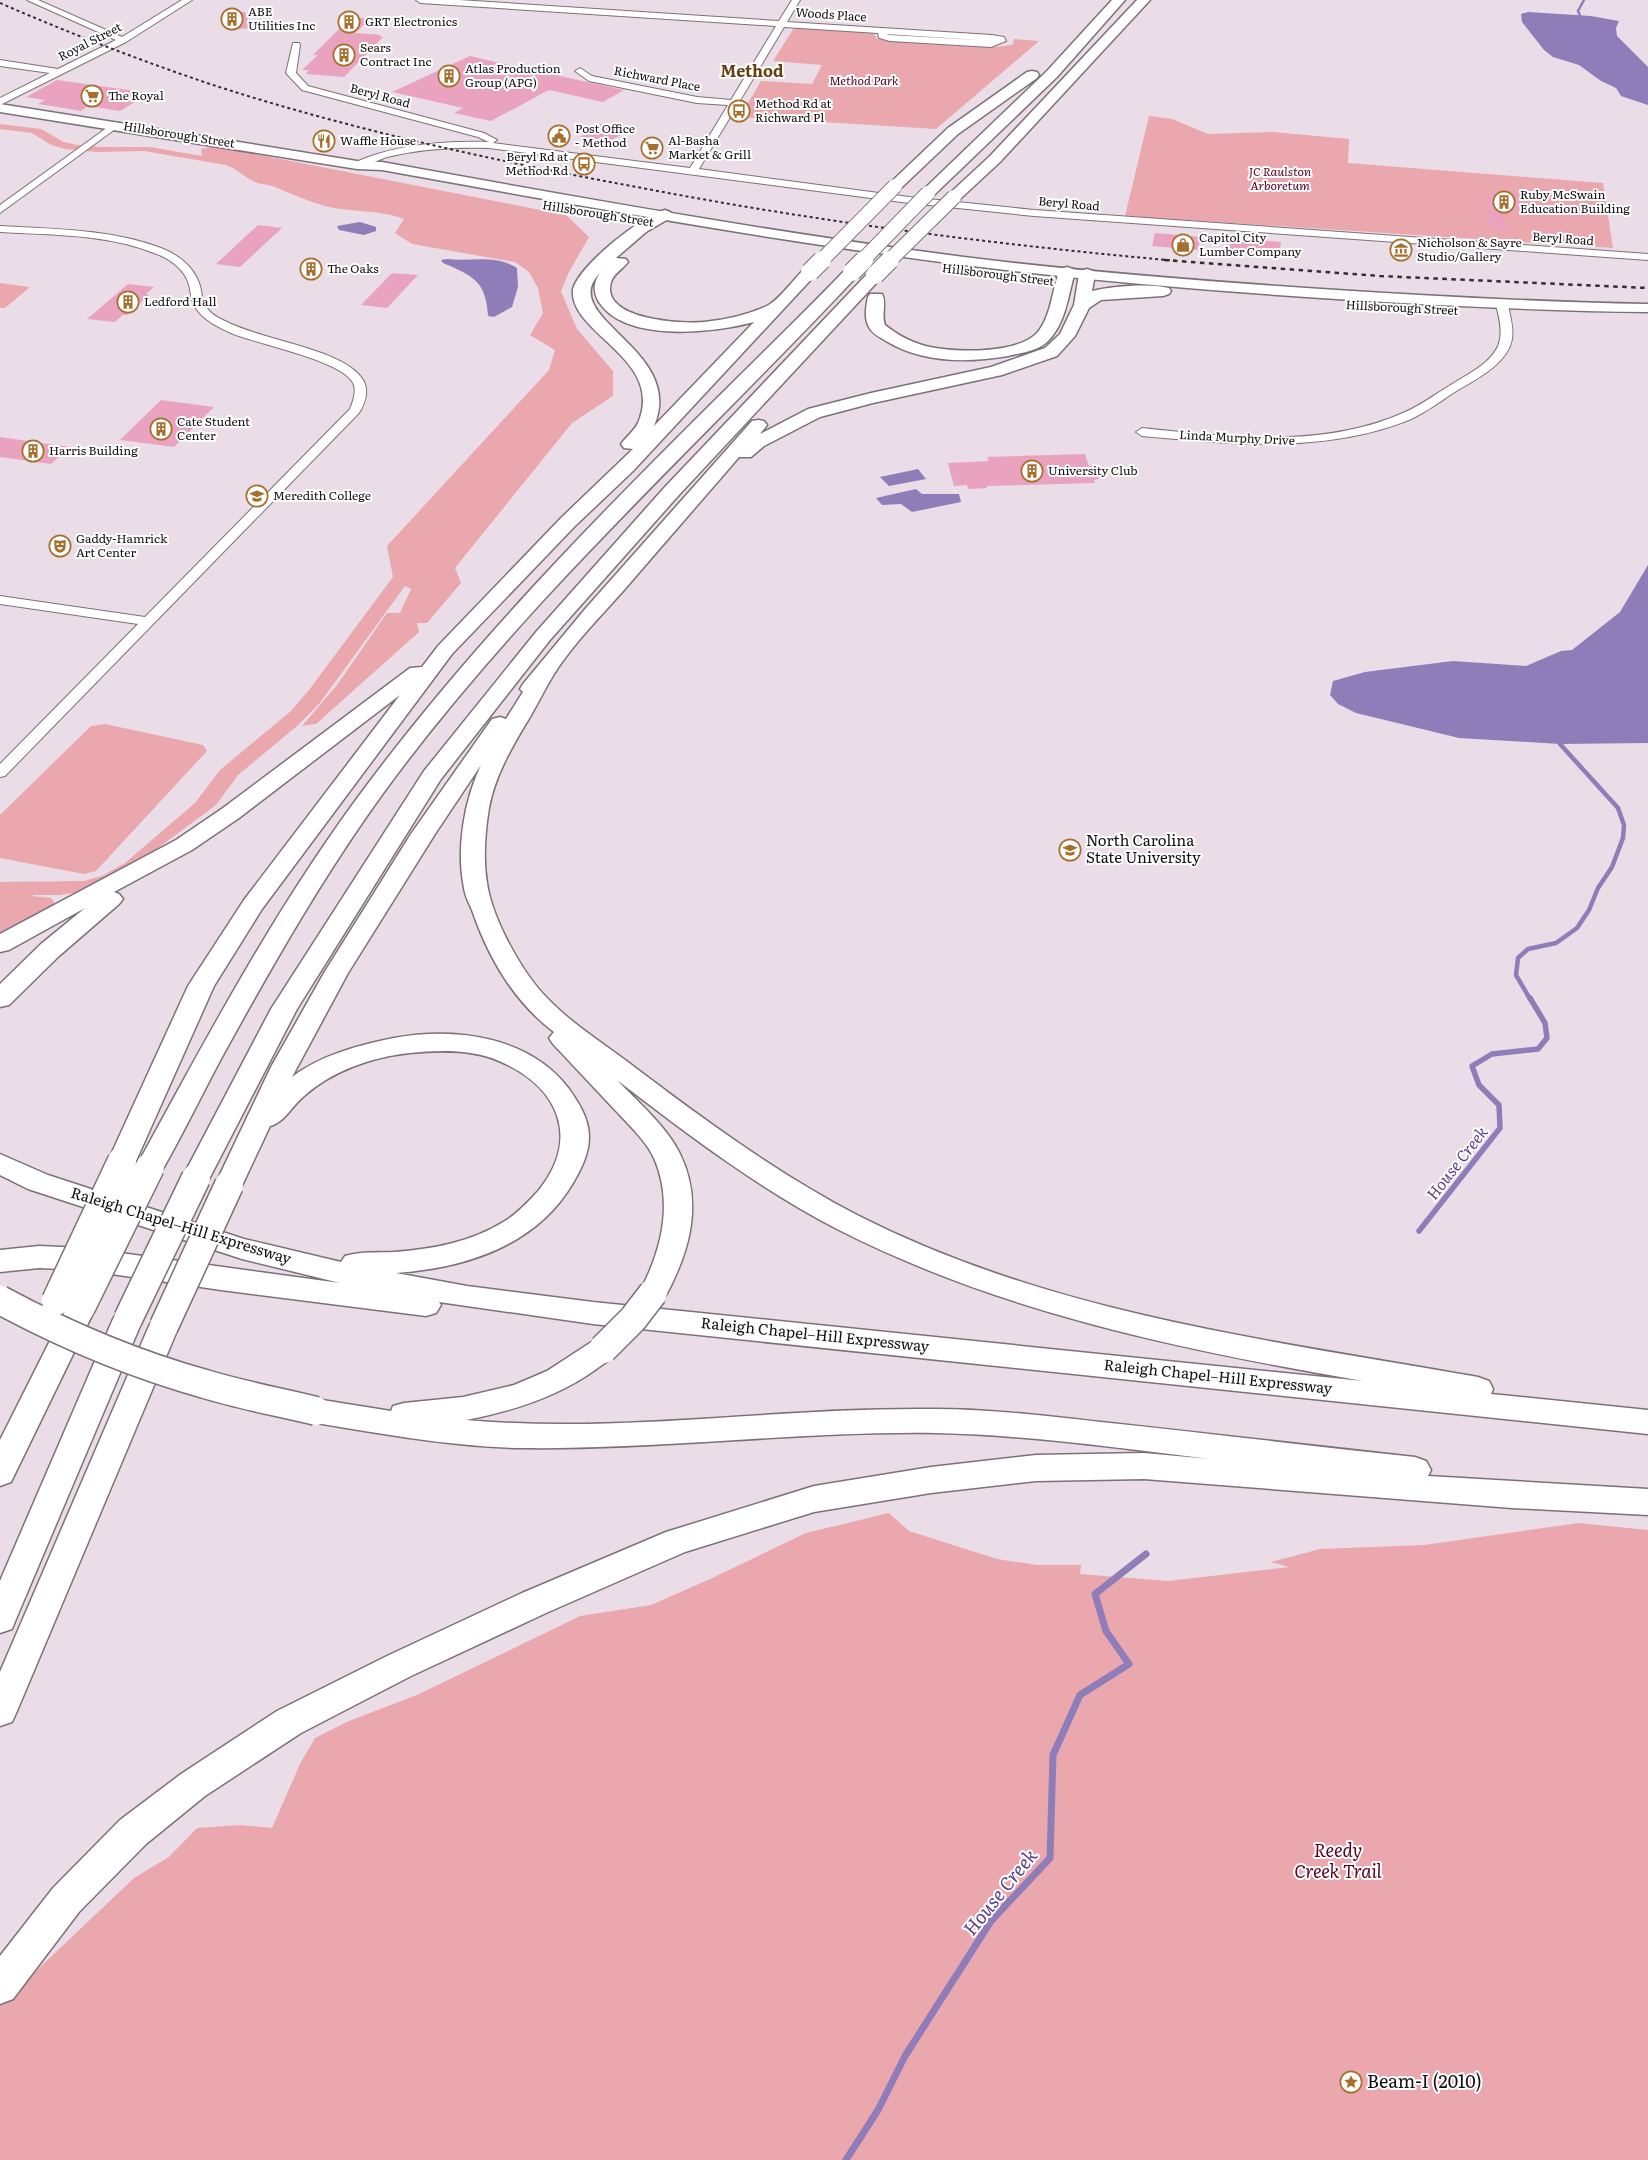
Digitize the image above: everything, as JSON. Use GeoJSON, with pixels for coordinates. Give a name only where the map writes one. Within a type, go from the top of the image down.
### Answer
{"type":"FeatureCollection","features":[{"type":"Feature","properties":{"kind":"highway"},"geometry":{"type":"LineString","coordinates":[[68,1304],[150,1167],[242,998],[282,930],[363,808],[414,738],[547,585],[716,408],[928,193],[1037,88],[1119,0]]}},
{"type":"Feature","properties":{"kind":"highway"},"geometry":{"type":"LineString","coordinates":[[851,325],[880,286],[954,197],[995,158],[1144,0]]}},
{"type":"Feature","properties":{"kind":"highway"},"geometry":{"type":"LineString","coordinates":[[0,1474],[38,1390],[68,1304],[122,1162],[148,1100],[201,986],[252,905],[445,650],[568,522],[626,467],[810,272],[895,186],[953,131],[1033,74],[1073,51]]}},
{"type":"Feature","properties":{"kind":"highway"},"geometry":{"type":"LineString","coordinates":[[901,272],[1022,145],[1059,91]]}},
{"type":"Feature","properties":{"kind":"highway"},"geometry":{"type":"LineString","coordinates":[[659,220],[605,276],[602,290],[608,306],[630,318],[649,323],[693,327],[745,320],[778,308]]}},
{"type":"Feature","properties":{"kind":"highway"},"geometry":{"type":"LineString","coordinates":[[568,522],[646,425],[651,392],[650,382],[631,355],[594,320],[582,302],[581,288],[590,275],[659,220]]}},
{"type":"Feature","properties":{"kind":"highway"},"geometry":{"type":"LineString","coordinates":[[880,286],[874,317],[878,328],[899,343],[938,354],[963,356],[990,355],[1024,347],[1042,337],[1054,321],[1065,277]]}},
{"type":"Feature","properties":{"kind":"highway"},"geometry":{"type":"LineString","coordinates":[[701,488],[758,442],[814,413],[871,398],[996,371],[1051,352],[1067,336],[1082,305],[1085,279]]}},
{"type":"Feature","properties":{"kind":"highway"},"geometry":{"type":"LineString","coordinates":[[0,1618],[128,1319],[196,1178],[284,1009],[432,776],[550,629],[671,492],[814,339],[880,286]]}},
{"type":"Feature","properties":{"kind":"highway"},"geometry":{"type":"LineString","coordinates":[[1082,305],[1097,296],[1128,292],[1163,291]]}},
{"type":"Feature","properties":{"kind":"highway"},"geometry":{"type":"LineString","coordinates":[[0,1711],[164,1326],[284,1067],[336,973],[382,897],[464,773],[500,724],[543,676],[593,612],[701,488],[792,386],[826,352]]}},
{"type":"Feature","properties":{"kind":"highway"},"geometry":{"type":"LineString","coordinates":[[0,944],[152,864],[231,813],[445,650]]}},
{"type":"Feature","properties":{"kind":"highway"},"geometry":{"type":"LineString","coordinates":[[423,1422],[512,1397],[558,1379],[603,1349],[638,1313],[653,1293],[666,1269],[676,1237],[678,1209],[675,1178],[666,1153],[640,1120],[558,1034],[502,956],[476,889],[475,835],[479,801],[491,767],[543,676]]}},
{"type":"Feature","properties":{"kind":"highway"},"geometry":{"type":"LineString","coordinates":[[0,999],[50,950],[152,864]]}},
{"type":"Feature","properties":{"kind":"highway"},"geometry":{"type":"LineString","coordinates":[[536,1003],[745,1160],[799,1194],[878,1236],[976,1279],[1080,1312],[1201,1340],[1408,1376],[1648,1422]]}},
{"type":"Feature","properties":{"kind":"highway"},"geometry":{"type":"LineString","coordinates":[[234,1174],[273,1113],[291,1092],[311,1075],[361,1054],[405,1044],[443,1042],[487,1047],[524,1062],[556,1086],[572,1115],[575,1140],[572,1157],[564,1175],[552,1194],[534,1214],[490,1243],[459,1254],[392,1264],[349,1263],[242,1249]]}},
{"type":"Feature","properties":{"kind":"highway","name":"Raleigh Chapel–Hill Expressway"},"geometry":{"type":"LineString","coordinates":[[0,1164],[38,1182],[242,1249],[337,1272],[467,1297],[593,1313],[1648,1422]]}},
{"type":"Feature","properties":{"kind":"highway"},"geometry":{"type":"LineString","coordinates":[[0,1261],[39,1257],[84,1259],[359,1298],[548,1319],[932,1347]]}},
{"type":"Feature","properties":{"kind":"highway"},"geometry":{"type":"LineString","coordinates":[[0,1300],[36,1320],[78,1338],[190,1380],[316,1411],[423,1422],[518,1436],[608,1436],[794,1425],[964,1422],[1126,1436],[1264,1454],[1648,1496]]}},
{"type":"Feature","properties":{"kind":"highway"},"geometry":{"type":"LineString","coordinates":[[0,1986],[66,1900],[133,1832],[193,1786],[289,1722],[399,1666],[525,1607],[677,1541],[814,1499],[931,1480],[1036,1468],[1144,1466],[1512,1495],[1648,1502]]}},
{"type":"Feature","properties":{"kind":"main road","name":"Hillsborough Street"},"geometry":{"type":"LineString","coordinates":[[0,108],[110,124],[357,165],[382,166],[659,220]]}},
{"type":"Feature","properties":{"kind":"main road","name":"Hillsborough Street"},"geometry":{"type":"LineString","coordinates":[[357,165],[374,173],[443,188],[1065,277],[1279,290],[1503,310],[1648,308]]}},
{"type":"Feature","properties":{"kind":"main road","name":"Hillsborough Street"},"geometry":{"type":"LineString","coordinates":[[1085,279],[1163,291],[1648,317]]}},
{"type":"Feature","properties":{"kind":"street"},"geometry":{"type":"LineString","coordinates":[[31,0],[123,40]]}},
{"type":"Feature","properties":{"kind":"street","name":"Royal Street"},"geometry":{"type":"LineString","coordinates":[[0,102],[123,40],[188,0]]}},
{"type":"Feature","properties":{"kind":"street","name":"Woods Place"},"geometry":{"type":"LineString","coordinates":[[420,0],[882,30],[992,38],[1001,39],[1002,42],[991,44],[890,38],[882,36],[882,30]]}},
{"type":"Feature","properties":{"kind":"street"},"geometry":{"type":"LineString","coordinates":[[694,171],[796,0]]}},
{"type":"Feature","properties":{"kind":"street","name":"Beryl Road"},"geometry":{"type":"LineString","coordinates":[[296,45],[297,51],[292,62],[291,73],[305,88],[481,135],[492,140],[491,145]]}},
{"type":"Feature","properties":{"kind":"street"},"geometry":{"type":"LineString","coordinates":[[0,63],[60,72]]}},
{"type":"Feature","properties":{"kind":"street","name":"Richward Place"},"geometry":{"type":"LineString","coordinates":[[580,71],[589,78],[697,100],[733,103]]}},
{"type":"Feature","properties":{"kind":"street"},"geometry":{"type":"LineString","coordinates":[[0,198],[69,146],[110,124]]}},
{"type":"Feature","properties":{"kind":"street"},"geometry":{"type":"LineString","coordinates":[[0,210],[110,124]]}},
{"type":"Feature","properties":{"kind":"street","name":"Beryl Road"},"geometry":{"type":"LineString","coordinates":[[357,165],[369,160],[423,148],[491,145],[909,200],[1036,214],[1648,257]]}},
{"type":"Feature","properties":{"kind":"street"},"geometry":{"type":"LineString","coordinates":[[0,198],[14,200]]}},
{"type":"Feature","properties":{"kind":"street"},"geometry":{"type":"LineString","coordinates":[[0,220],[0,228],[120,241],[161,252],[179,262],[187,270],[194,284],[200,306],[214,320],[238,332],[335,364],[347,371],[359,383],[361,396],[355,410],[0,772]]}},
{"type":"Feature","properties":{"kind":"street","name":"Linda Murphy Drive"},"geometry":{"type":"LineString","coordinates":[[1142,432],[1278,442],[1311,441],[1344,436],[1407,417],[1474,376],[1489,363],[1505,343],[1506,331],[1503,310]]}},
{"type":"Feature","properties":{"kind":"street"},"geometry":{"type":"LineString","coordinates":[[0,600],[146,621]]}},
{"type":"Feature","properties":{"kind":"green space","name":"Method Park"},"geometry":{"type":"Polygon","coordinates":[[[794,28],[873,32],[877,39],[926,44],[988,47],[1013,44],[1014,39],[1039,41],[936,129],[740,117],[761,81],[812,84],[822,65],[773,61],[794,28]]]}},
{"type":"Feature","properties":{"kind":"green space","name":"JC Raulston Arboretum"},"geometry":{"type":"Polygon","coordinates":[[[1149,116],[1172,119],[1208,134],[1273,132],[1349,139],[1348,163],[1603,183],[1613,248],[1125,216],[1149,116]]]}},
{"type":"Feature","properties":{"kind":"green space"},"geometry":{"type":"Polygon","coordinates":[[[0,124],[41,129],[64,142],[77,145],[150,147],[202,156],[201,149],[215,146],[566,215],[589,237],[568,274],[561,291],[577,329],[613,371],[613,396],[572,423],[455,568],[461,583],[427,623],[417,623],[419,632],[316,724],[302,726],[337,685],[387,613],[400,613],[411,589],[405,586],[319,704],[297,726],[238,775],[216,805],[154,851],[117,874],[81,892],[59,895],[33,895],[51,898],[56,905],[0,932],[0,882],[84,881],[102,876],[125,863],[195,803],[220,770],[291,711],[309,690],[393,577],[387,546],[549,370],[555,350],[530,335],[543,313],[538,288],[529,272],[515,262],[412,244],[395,233],[404,219],[384,214],[325,206],[256,182],[226,165],[144,151],[97,152],[65,149],[51,145],[32,133],[0,129],[0,124]]]}},
{"type":"Feature","properties":{"kind":"green space"},"geometry":{"type":"Polygon","coordinates":[[[0,283],[30,287],[5,308],[0,308],[0,283]]]}},
{"type":"Feature","properties":{"kind":"green space"},"geometry":{"type":"Polygon","coordinates":[[[105,724],[203,745],[207,751],[96,871],[84,874],[0,858],[0,815],[91,726],[105,724]]]}},
{"type":"Feature","properties":{"kind":"green space","name":"Reedy Creek Trail"},"geometry":{"type":"Polygon","coordinates":[[[889,1513],[909,1531],[997,1559],[1037,1565],[1081,1565],[1080,1574],[1168,1581],[1289,1567],[1271,1562],[1320,1549],[1424,1545],[1578,1523],[1648,1530],[1648,2160],[0,2160],[0,2005],[134,1878],[169,1857],[197,1828],[240,1825],[272,1828],[300,1764],[315,1738],[349,1721],[417,1695],[580,1616],[651,1605],[806,1533],[889,1513]]]}},
{"type":"Feature","properties":{"kind":"shaded area"},"geometry":{"type":"Polygon","coordinates":[[[1528,12],[1591,16],[1619,21],[1616,28],[1617,36],[1648,67],[1648,105],[1621,96],[1616,88],[1601,81],[1579,65],[1553,57],[1544,50],[1522,22],[1521,14],[1528,12]]]}},
{"type":"Feature","properties":{"kind":"shaded area"},"geometry":{"type":"Polygon","coordinates":[[[360,222],[376,227],[376,231],[364,235],[339,230],[337,226],[360,222]]]}},
{"type":"Feature","properties":{"kind":"shaded area"},"geometry":{"type":"Polygon","coordinates":[[[441,260],[500,261],[517,268],[518,287],[512,307],[494,317],[488,316],[487,304],[481,287],[470,276],[443,263],[441,260]]]}},
{"type":"Feature","properties":{"kind":"shaded area"},"geometry":{"type":"Polygon","coordinates":[[[918,469],[926,479],[889,486],[880,477],[918,469]]]}},
{"type":"Feature","properties":{"kind":"shaded area"},"geometry":{"type":"Polygon","coordinates":[[[916,489],[922,494],[959,494],[961,502],[912,512],[901,504],[882,505],[876,498],[916,489]]]}},
{"type":"Feature","properties":{"kind":"shaded area"},"geometry":{"type":"Polygon","coordinates":[[[1648,565],[1648,743],[1560,744],[1459,738],[1356,713],[1338,704],[1330,695],[1333,681],[1365,672],[1453,661],[1526,666],[1561,651],[1572,650],[1620,612],[1648,565]]]}},
{"type":"Feature","properties":{"kind":"building","name":"ABE Utilities Inc"},"geometry":{"type":"Polygon","coordinates":[[[245,12],[251,28],[231,30],[225,13],[245,12]]]}},
{"type":"Feature","properties":{"kind":"building"},"geometry":{"type":"Polygon","coordinates":[[[351,17],[370,19],[355,33],[381,35],[379,36],[383,37],[344,77],[306,74],[309,70],[302,70],[318,55],[313,55],[351,17]]]}},
{"type":"Feature","properties":{"kind":"building"},"geometry":{"type":"Polygon","coordinates":[[[470,56],[624,90],[603,102],[549,90],[491,121],[454,113],[463,108],[392,92],[470,56]]]}},
{"type":"Feature","properties":{"kind":"building","name":"The Royal"},"geometry":{"type":"Polygon","coordinates":[[[57,80],[150,93],[120,111],[88,106],[81,111],[38,104],[45,100],[26,97],[57,80]]]}},
{"type":"Feature","properties":{"kind":"building"},"geometry":{"type":"Polygon","coordinates":[[[601,124],[629,130],[607,143],[580,137],[601,124]]]}},
{"type":"Feature","properties":{"kind":"building","name":"Ruby McSwain Education Building"},"geometry":{"type":"Polygon","coordinates":[[[1490,191],[1521,193],[1523,209],[1516,208],[1516,211],[1503,210],[1507,229],[1491,228],[1485,197],[1493,198],[1490,191]]]}},
{"type":"Feature","properties":{"kind":"building"},"geometry":{"type":"Polygon","coordinates":[[[258,225],[282,228],[240,267],[216,264],[258,225]]]}},
{"type":"Feature","properties":{"kind":"building"},"geometry":{"type":"Polygon","coordinates":[[[1155,233],[1201,237],[1198,250],[1152,246],[1155,233]]]}},
{"type":"Feature","properties":{"kind":"building"},"geometry":{"type":"Polygon","coordinates":[[[1231,238],[1281,242],[1279,257],[1229,253],[1231,238]]]}},
{"type":"Feature","properties":{"kind":"building"},"geometry":{"type":"Polygon","coordinates":[[[392,273],[418,275],[387,308],[361,305],[392,273]]]}},
{"type":"Feature","properties":{"kind":"building","name":"Ledford Hall"},"geometry":{"type":"Polygon","coordinates":[[[128,284],[154,287],[146,294],[149,295],[127,315],[123,315],[115,322],[87,319],[128,284]]]}},
{"type":"Feature","properties":{"kind":"building","name":"Cate Student Center"},"geometry":{"type":"Polygon","coordinates":[[[161,400],[214,407],[174,447],[120,440],[161,400]]]}},
{"type":"Feature","properties":{"kind":"building","name":"Harris Building"},"geometry":{"type":"Polygon","coordinates":[[[0,437],[70,447],[51,464],[0,457],[0,437]]]}},
{"type":"Feature","properties":{"kind":"building","name":"University Club"},"geometry":{"type":"Polygon","coordinates":[[[1085,454],[1089,466],[1095,466],[1099,479],[1094,480],[1095,483],[987,486],[987,488],[968,489],[967,485],[954,486],[948,463],[989,461],[987,457],[1085,454]]]}},
{"type":"Feature","properties":{"kind":"waterway"},"geometry":{"type":"LineString","coordinates":[[1582,20],[1578,11],[1584,0]]}},
{"type":"Feature","properties":{"kind":"waterway","name":"House Creek"},"geometry":{"type":"LineString","coordinates":[[1530,999],[1516,975],[1518,958],[1528,949],[1556,943],[1577,928],[1589,910],[1598,888],[1612,867],[1623,838],[1624,825],[1618,808],[1560,744]]}},
{"type":"Feature","properties":{"kind":"waterway","name":"House Creek"},"geometry":{"type":"LineString","coordinates":[[1419,1231],[1500,1128],[1499,1105],[1479,1085],[1472,1066],[1492,1054],[1538,1049],[1547,1038],[1545,1023],[1530,998]]}},
{"type":"Feature","properties":{"kind":"waterway","name":"House Creek"},"geometry":{"type":"LineString","coordinates":[[846,2160],[878,2110],[905,2056],[991,1921],[1050,1858],[1053,1755],[1080,1695],[1129,1664],[1106,1631],[1095,1594],[1146,1554]]}},
{"type":"Feature","properties":{"kind":"railway"},"geometry":{"type":"LineString","coordinates":[[0,3],[104,46],[263,101],[370,130],[478,155],[587,178],[775,212],[976,240],[1178,261]]}},
{"type":"Feature","properties":{"kind":"railway"},"geometry":{"type":"LineString","coordinates":[[1164,260],[1380,276],[1648,288]]}},
{"type":"Feature","properties":{"kind":"place","name":"ABE Utilities Inc"},"geometry":{"type":"Point","coordinates":[232,19]}},
{"type":"Feature","properties":{"kind":"place","name":"GRT Electronics"},"geometry":{"type":"Point","coordinates":[349,22]}},
{"type":"Feature","properties":{"kind":"place","name":"Sears Contract Inc"},"geometry":{"type":"Point","coordinates":[344,55]}},
{"type":"Feature","properties":{"kind":"place","name":"Atlas Production Group (APG)"},"geometry":{"type":"Point","coordinates":[449,76]}},
{"type":"Feature","properties":{"kind":"place","name":"The Royal"},"geometry":{"type":"Point","coordinates":[92,96]}},
{"type":"Feature","properties":{"kind":"place","name":"Method Rd at Richward Pl"},"geometry":{"type":"Point","coordinates":[739,111]}},
{"type":"Feature","properties":{"kind":"place","name":"Post Office - Method"},"geometry":{"type":"Point","coordinates":[559,136]}},
{"type":"Feature","properties":{"kind":"place","name":"Waffle House"},"geometry":{"type":"Point","coordinates":[324,141]}},
{"type":"Feature","properties":{"kind":"place","name":"Al-Basha Market & Grill"},"geometry":{"type":"Point","coordinates":[652,148]}},
{"type":"Feature","properties":{"kind":"place","name":"Beryl Rd at Method Rd"},"geometry":{"type":"Point","coordinates":[584,164]}},
{"type":"Feature","properties":{"kind":"place","name":"Ruby McSwain Education Building"},"geometry":{"type":"Point","coordinates":[1504,202]}},
{"type":"Feature","properties":{"kind":"place","name":"Capitol City Lumber Company"},"geometry":{"type":"Point","coordinates":[1183,245]}},
{"type":"Feature","properties":{"kind":"place","name":"Nicholson & Sayre Studio/Gallery"},"geometry":{"type":"Point","coordinates":[1401,250]}},
{"type":"Feature","properties":{"kind":"place","name":"The Oaks"},"geometry":{"type":"Point","coordinates":[311,269]}},
{"type":"Feature","properties":{"kind":"place","name":"Ledford Hall"},"geometry":{"type":"Point","coordinates":[128,302]}},
{"type":"Feature","properties":{"kind":"place","name":"Cate Student Center"},"geometry":{"type":"Point","coordinates":[161,429]}},
{"type":"Feature","properties":{"kind":"place","name":"Harris Building"},"geometry":{"type":"Point","coordinates":[33,451]}},
{"type":"Feature","properties":{"kind":"place","name":"University Club"},"geometry":{"type":"Point","coordinates":[1032,471]}},
{"type":"Feature","properties":{"kind":"place","name":"Meredith College"},"geometry":{"type":"Point","coordinates":[257,496]}},
{"type":"Feature","properties":{"kind":"place","name":"Gaddy-Hamrick Art Center"},"geometry":{"type":"Point","coordinates":[60,546]}},
{"type":"Feature","properties":{"kind":"place","name":"North Carolina State University"},"geometry":{"type":"Point","coordinates":[1070,850]}},
{"type":"Feature","properties":{"kind":"place","name":"Beam-I (2010)"},"geometry":{"type":"Point","coordinates":[1351,2082]}},
{"type":"Feature","properties":{"kind":"district","name":"Method"},"geometry":{"type":"Point","coordinates":[752,71]}}]}
